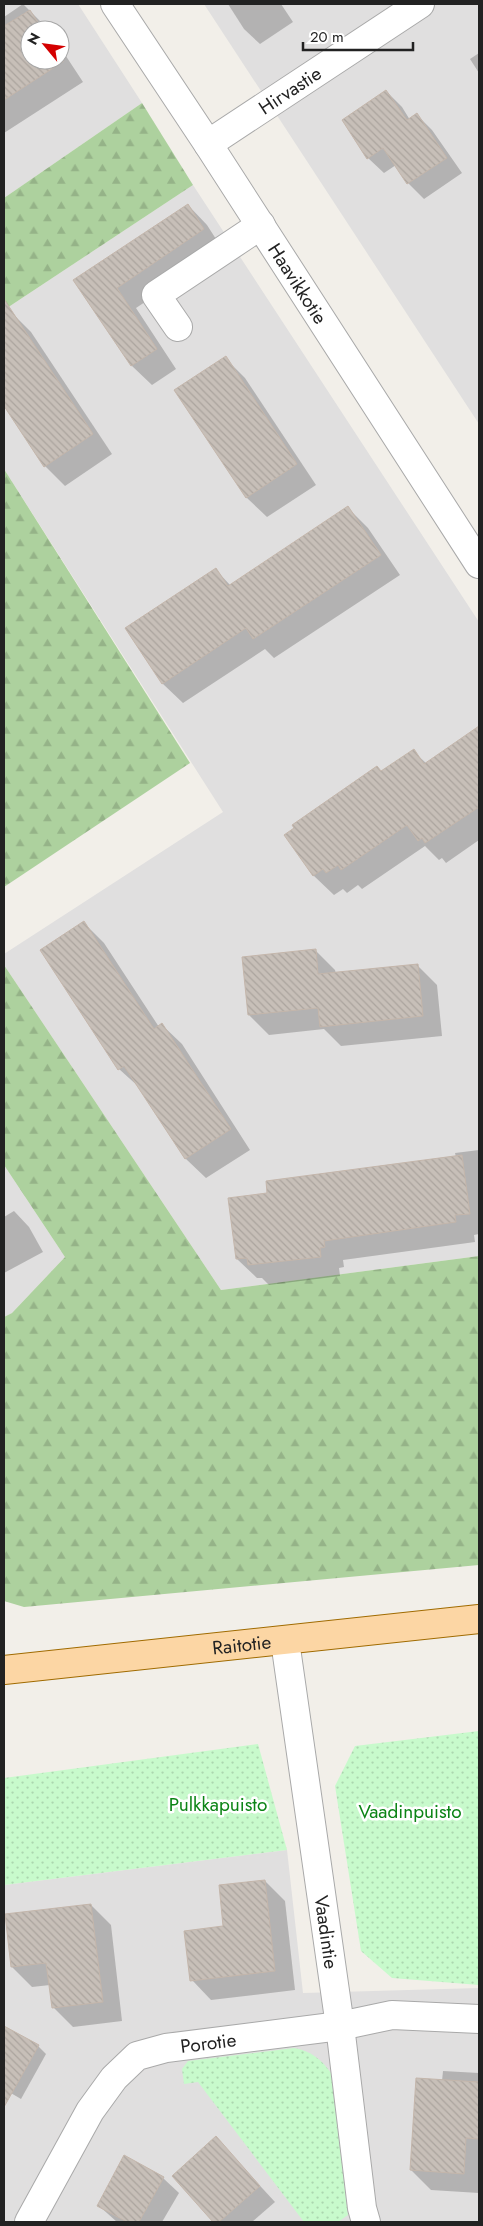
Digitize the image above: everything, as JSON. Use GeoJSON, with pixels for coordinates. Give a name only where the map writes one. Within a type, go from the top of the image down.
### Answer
{"type":"FeatureCollection","features":[{"type":"Feature","properties":{"kind":"main road","name":"Raitotie"},"geometry":{"type":"LineString","coordinates":[[4,1670],[479,1619]]}},
{"type":"Feature","properties":{"kind":"street","name":"Haavikkotie"},"geometry":{"type":"LineString","coordinates":[[115,4],[261,225],[479,564]]}},
{"type":"Feature","properties":{"kind":"street","name":"Hirvastie"},"geometry":{"type":"LineString","coordinates":[[208,144],[420,4]]}},
{"type":"Feature","properties":{"kind":"street"},"geometry":{"type":"LineString","coordinates":[[178,327],[156,295],[261,225]]}},
{"type":"Feature","properties":{"kind":"street","name":"Vaadintie"},"geometry":{"type":"LineString","coordinates":[[285,1641],[340,2026],[362,2208],[366,2222]]}},
{"type":"Feature","properties":{"kind":"street","name":"Porotie"},"geometry":{"type":"LineString","coordinates":[[29,2222],[90,2111],[114,2078],[137,2056],[166,2048],[340,2026],[392,2015],[479,2019]]}},
{"type":"Feature","properties":{"kind":"shaded area"},"geometry":{"type":"Polygon","coordinates":[[[4,4],[78,4],[142,103],[4,198],[4,4]]]}},
{"type":"Feature","properties":{"kind":"shaded area"},"geometry":{"type":"Polygon","coordinates":[[[204,4],[479,4],[479,424],[204,4]]]}},
{"type":"Feature","properties":{"kind":"shaded area"},"geometry":{"type":"Polygon","coordinates":[[[193,185],[479,622],[479,1256],[221,1290],[4,965],[4,954],[223,812],[4,469],[4,310],[193,185]]]}},
{"type":"Feature","properties":{"kind":"shaded area"},"geometry":{"type":"Polygon","coordinates":[[[4,1165],[65,1257],[12,1313],[4,1317],[4,1165]]]}},
{"type":"Feature","properties":{"kind":"shaded area"},"geometry":{"type":"Polygon","coordinates":[[[287,1850],[303,1993],[479,1988],[479,2222],[4,2222],[4,1885],[287,1850]]]}},
{"type":"Feature","properties":{"kind":"green space"},"geometry":{"type":"Polygon","coordinates":[[[142,103],[193,185],[4,310],[4,198],[142,103]]]}},
{"type":"Feature","properties":{"kind":"green space"},"geometry":{"type":"Polygon","coordinates":[[[4,469],[190,763],[4,887],[4,469]]]}},
{"type":"Feature","properties":{"kind":"green space"},"geometry":{"type":"Polygon","coordinates":[[[4,965],[221,1290],[479,1256],[479,1565],[24,1607],[4,1601],[4,1317],[12,1313],[65,1257],[4,1165],[4,965]]]}},
{"type":"Feature","properties":{"kind":"green space","name":"Vaadinpuisto"},"geometry":{"type":"Polygon","coordinates":[[[479,1731],[479,1985],[392,1978],[361,1951],[335,1786],[355,1746],[479,1731]]]}},
{"type":"Feature","properties":{"kind":"green space","name":"Pulkkapuisto"},"geometry":{"type":"Polygon","coordinates":[[[258,1744],[287,1850],[4,1885],[4,1778],[258,1744]]]}},
{"type":"Feature","properties":{"kind":"green space"},"geometry":{"type":"Polygon","coordinates":[[[294,2048],[315,2056],[331,2073],[348,2215],[338,2222],[304,2222],[198,2082],[184,2084],[182,2069],[188,2061],[294,2048]]]}},
{"type":"Feature","properties":{"kind":"building"},"geometry":{"type":"Polygon","coordinates":[[[30,10],[36,20],[20,20],[20,70],[50,70],[4,100],[4,26],[30,10]]]}},
{"type":"Feature","properties":{"kind":"building"},"geometry":{"type":"Polygon","coordinates":[[[386,90],[407,120],[417,113],[447,158],[407,184],[383,148],[367,159],[342,120],[386,90]]]}},
{"type":"Feature","properties":{"kind":"building"},"geometry":{"type":"Polygon","coordinates":[[[188,204],[204,229],[117,288],[157,349],[131,366],[73,280],[188,204]]]}},
{"type":"Feature","properties":{"kind":"building"},"geometry":{"type":"Polygon","coordinates":[[[4,299],[93,434],[44,467],[4,406],[4,299]]]}},
{"type":"Feature","properties":{"kind":"building"},"geometry":{"type":"Polygon","coordinates":[[[226,356],[297,464],[246,498],[174,390],[226,356]]]}},
{"type":"Feature","properties":{"kind":"building"},"geometry":{"type":"Polygon","coordinates":[[[348,506],[381,555],[253,639],[246,628],[162,684],[125,628],[216,568],[228,586],[348,506]]]}},
{"type":"Feature","properties":{"kind":"building"},"geometry":{"type":"Polygon","coordinates":[[[479,726],[479,807],[425,843],[422,838],[418,841],[407,825],[341,870],[338,865],[326,873],[323,869],[313,876],[284,835],[294,828],[292,825],[377,766],[381,771],[414,749],[424,764],[479,726]]]}},
{"type":"Feature","properties":{"kind":"building"},"geometry":{"type":"Polygon","coordinates":[[[84,921],[154,1029],[162,1023],[231,1129],[185,1159],[124,1066],[118,1070],[40,950],[84,921]]]}},
{"type":"Feature","properties":{"kind":"building"},"geometry":{"type":"Polygon","coordinates":[[[316,949],[318,974],[418,964],[423,1016],[320,1027],[318,1008],[248,1015],[242,957],[316,949]]]}},
{"type":"Feature","properties":{"kind":"building"},"geometry":{"type":"Polygon","coordinates":[[[462,1155],[470,1214],[455,1215],[456,1222],[324,1241],[325,1247],[320,1248],[321,1257],[248,1265],[247,1258],[236,1259],[228,1198],[267,1193],[266,1181],[462,1155]]]}},
{"type":"Feature","properties":{"kind":"building"},"geometry":{"type":"Polygon","coordinates":[[[265,1880],[275,1971],[190,1981],[184,1931],[223,1926],[219,1885],[265,1880]]]}},
{"type":"Feature","properties":{"kind":"building"},"geometry":{"type":"Polygon","coordinates":[[[91,1904],[103,2002],[52,2008],[46,1963],[11,1967],[5,1914],[91,1904]]]}},
{"type":"Feature","properties":{"kind":"building"},"geometry":{"type":"Polygon","coordinates":[[[4,2026],[39,2045],[4,2107],[4,2026]]]}},
{"type":"Feature","properties":{"kind":"building"},"geometry":{"type":"Polygon","coordinates":[[[416,2078],[479,2082],[479,2139],[466,2138],[464,2174],[410,2170],[416,2078]]]}},
{"type":"Feature","properties":{"kind":"building"},"geometry":{"type":"Polygon","coordinates":[[[216,2136],[260,2186],[219,2222],[213,2222],[172,2176],[216,2136]]]}},
{"type":"Feature","properties":{"kind":"building"},"geometry":{"type":"Polygon","coordinates":[[[124,2155],[164,2177],[139,2222],[127,2222],[97,2206],[124,2155]]]}}]}
